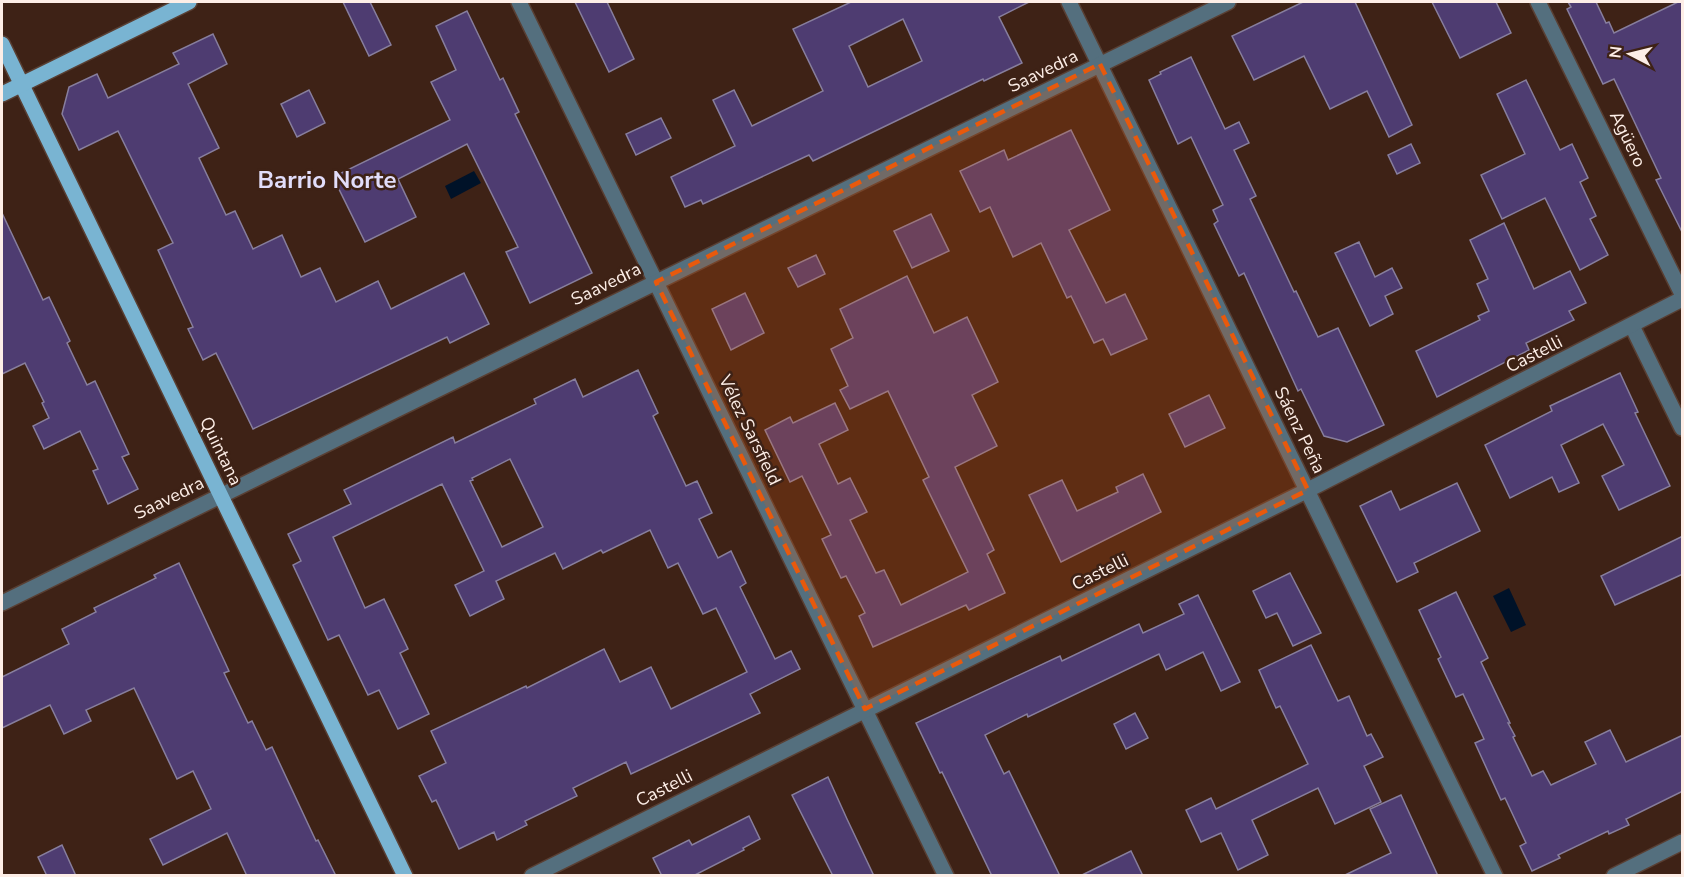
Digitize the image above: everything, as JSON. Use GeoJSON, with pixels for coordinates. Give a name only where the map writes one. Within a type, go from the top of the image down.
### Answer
{"type":"FeatureCollection","features":[{"type":"Feature","properties":{"kind":"main road"},"geometry":{"type":"LineString","coordinates":[[2,94],[189,2]]}},
{"type":"Feature","properties":{"kind":"main road","name":"Quintana"},"geometry":{"type":"LineString","coordinates":[[2,44],[405,876]]}},
{"type":"Feature","properties":{"kind":"street","name":"Vélez Sarsfield"},"geometry":{"type":"LineString","coordinates":[[519,2],[946,876]]}},
{"type":"Feature","properties":{"kind":"street","name":"Sáenz Peña"},"geometry":{"type":"LineString","coordinates":[[1069,2],[1496,876]]}},
{"type":"Feature","properties":{"kind":"street","name":"Saavedra"},"geometry":{"type":"LineString","coordinates":[[2,603],[220,494],[1228,2]]}},
{"type":"Feature","properties":{"kind":"street","name":"Agüero"},"geometry":{"type":"LineString","coordinates":[[1538,2],[1683,294]]}},
{"type":"Feature","properties":{"kind":"street","name":"Castelli"},"geometry":{"type":"LineString","coordinates":[[532,876],[1308,490],[1683,299]]}},
{"type":"Feature","properties":{"kind":"street"},"geometry":{"type":"LineString","coordinates":[[1632,326],[1683,428]]}},
{"type":"Feature","properties":{"kind":"street"},"geometry":{"type":"LineString","coordinates":[[1614,876],[1683,842]]}},
{"type":"Feature","properties":{"kind":"highlighted area"},"geometry":{"type":"Polygon","coordinates":[[[1100,64],[1308,490],[865,709],[656,282],[1100,64]]]}},
{"type":"Feature","properties":{"kind":"water"},"geometry":{"type":"Polygon","coordinates":[[[474,171],[481,183],[451,199],[445,186],[474,171]]]}},
{"type":"Feature","properties":{"kind":"water"},"geometry":{"type":"Polygon","coordinates":[[[1509,588],[1526,625],[1511,632],[1493,596],[1509,588]]]}},
{"type":"Feature","properties":{"kind":"building"},"geometry":{"type":"Polygon","coordinates":[[[343,2],[370,2],[391,45],[369,56],[343,2]]]}},
{"type":"Feature","properties":{"kind":"building"},"geometry":{"type":"Polygon","coordinates":[[[575,2],[607,2],[634,59],[609,72],[575,2]]]}},
{"type":"Feature","properties":{"kind":"building"},"geometry":{"type":"Polygon","coordinates":[[[851,2],[1029,2],[999,17],[1022,63],[984,81],[983,79],[813,161],[809,155],[703,204],[701,200],[685,207],[671,177],[735,146],[713,100],[734,90],[752,126],[823,91],[793,29],[851,2]],[[903,19],[849,46],[868,87],[922,61],[903,19]]]}},
{"type":"Feature","properties":{"kind":"building"},"geometry":{"type":"Polygon","coordinates":[[[1303,2],[1355,2],[1412,125],[1389,137],[1367,91],[1330,109],[1304,56],[1254,80],[1232,36],[1303,2]]]}},
{"type":"Feature","properties":{"kind":"building"},"geometry":{"type":"Polygon","coordinates":[[[1432,2],[1496,2],[1511,33],[1460,58],[1432,2]]]}},
{"type":"Feature","properties":{"kind":"building"},"geometry":{"type":"Polygon","coordinates":[[[1568,2],[1596,2],[1606,23],[1609,22],[1614,33],[1678,2],[1683,2],[1683,234],[1656,180],[1661,178],[1614,79],[1603,84],[1567,9],[1571,7],[1568,2]]]}},
{"type":"Feature","properties":{"kind":"building"},"geometry":{"type":"Polygon","coordinates":[[[467,11],[500,80],[503,78],[519,112],[515,114],[592,273],[530,303],[506,252],[518,247],[467,144],[398,179],[416,217],[365,242],[333,177],[450,120],[431,82],[456,70],[436,26],[467,11]]]}},
{"type":"Feature","properties":{"kind":"building"},"geometry":{"type":"Polygon","coordinates":[[[213,34],[227,64],[188,84],[219,148],[199,158],[226,215],[235,211],[253,249],[282,235],[301,277],[320,268],[336,302],[378,281],[391,309],[464,273],[489,324],[450,343],[447,337],[253,429],[216,353],[203,360],[188,329],[193,327],[158,250],[173,243],[118,131],[79,150],[62,114],[69,87],[97,74],[108,98],[179,64],[173,53],[213,34]]]}},
{"type":"Feature","properties":{"kind":"building"},"geometry":{"type":"Polygon","coordinates":[[[1191,57],[1225,129],[1239,122],[1249,143],[1234,150],[1256,196],[1250,199],[1294,292],[1296,291],[1318,337],[1338,328],[1384,425],[1347,442],[1324,436],[1301,389],[1298,391],[1244,273],[1239,276],[1214,224],[1218,221],[1213,210],[1223,205],[1191,137],[1178,144],[1149,80],[1191,57]]]}},
{"type":"Feature","properties":{"kind":"building"},"geometry":{"type":"Polygon","coordinates":[[[1526,80],[1560,150],[1572,144],[1588,178],[1580,182],[1596,216],[1590,219],[1608,255],[1580,270],[1545,198],[1502,219],[1481,175],[1525,154],[1497,94],[1526,80]]]}},
{"type":"Feature","properties":{"kind":"building"},"geometry":{"type":"Polygon","coordinates":[[[309,90],[325,123],[297,137],[281,104],[309,90]]]}},
{"type":"Feature","properties":{"kind":"building"},"geometry":{"type":"Polygon","coordinates":[[[661,118],[671,138],[636,155],[626,134],[661,118]]]}},
{"type":"Feature","properties":{"kind":"building"},"geometry":{"type":"Polygon","coordinates":[[[1071,130],[1110,210],[1069,230],[1106,303],[1125,294],[1147,339],[1111,355],[1103,339],[1094,343],[1071,296],[1067,298],[1041,243],[1013,257],[990,207],[980,212],[960,171],[1004,150],[1008,160],[1071,130]]]}},
{"type":"Feature","properties":{"kind":"building"},"geometry":{"type":"Polygon","coordinates":[[[1411,144],[1420,163],[1397,174],[1388,155],[1411,144]]]}},
{"type":"Feature","properties":{"kind":"building"},"geometry":{"type":"Polygon","coordinates":[[[2,213],[43,300],[49,297],[70,341],[67,343],[87,385],[95,381],[129,454],[122,457],[138,489],[108,504],[93,471],[98,469],[80,431],[44,449],[33,426],[49,418],[42,403],[44,402],[25,363],[2,374],[2,213]]]}},
{"type":"Feature","properties":{"kind":"building"},"geometry":{"type":"Polygon","coordinates":[[[931,214],[949,251],[912,268],[894,231],[931,214]]]}},
{"type":"Feature","properties":{"kind":"building"},"geometry":{"type":"Polygon","coordinates":[[[1504,223],[1534,289],[1570,271],[1586,303],[1569,311],[1574,320],[1526,343],[1529,350],[1437,397],[1416,351],[1480,320],[1478,316],[1489,311],[1477,284],[1488,279],[1470,240],[1504,223]]]}},
{"type":"Feature","properties":{"kind":"building"},"geometry":{"type":"Polygon","coordinates":[[[1359,242],[1375,277],[1392,268],[1402,288],[1385,296],[1393,314],[1370,326],[1335,253],[1359,242]]]}},
{"type":"Feature","properties":{"kind":"building"},"geometry":{"type":"Polygon","coordinates":[[[816,255],[825,274],[798,287],[788,268],[816,255]]]}},
{"type":"Feature","properties":{"kind":"building"},"geometry":{"type":"Polygon","coordinates":[[[907,276],[934,333],[967,317],[998,382],[972,395],[997,446],[955,467],[994,550],[987,554],[1005,593],[969,610],[966,605],[873,647],[859,616],[865,613],[846,576],[841,578],[822,539],[831,535],[802,476],[790,482],[765,430],[790,417],[793,423],[835,403],[848,430],[819,444],[838,484],[850,478],[867,512],[850,520],[876,573],[884,570],[901,605],[968,572],[923,480],[929,477],[888,391],[850,409],[840,390],[848,386],[831,349],[853,338],[840,309],[907,276]]]}},
{"type":"Feature","properties":{"kind":"building"},"geometry":{"type":"Polygon","coordinates":[[[745,293],[764,333],[731,350],[712,309],[745,293]]]}},
{"type":"Feature","properties":{"kind":"building"},"geometry":{"type":"Polygon","coordinates":[[[638,370],[658,413],[653,416],[686,486],[697,481],[712,513],[699,519],[718,558],[731,551],[746,583],[740,587],[775,659],[791,651],[800,669],[750,694],[760,713],[631,774],[626,762],[573,788],[577,796],[525,821],[527,825],[497,840],[494,832],[459,849],[436,800],[432,802],[419,776],[446,763],[431,731],[526,686],[527,688],[604,649],[620,682],[651,667],[671,709],[747,672],[716,608],[703,614],[678,563],[668,568],[650,530],[563,569],[555,553],[496,581],[504,599],[470,616],[455,585],[484,571],[442,484],[333,537],[365,608],[384,599],[408,649],[400,653],[429,714],[398,729],[379,690],[368,695],[339,635],[328,640],[293,565],[301,561],[288,534],[351,504],[344,490],[453,437],[455,443],[536,404],[534,399],[575,379],[583,397],[638,370]],[[510,459],[470,481],[502,547],[543,527],[510,459]]]}},
{"type":"Feature","properties":{"kind":"building"},"geometry":{"type":"Polygon","coordinates":[[[1620,373],[1638,412],[1635,413],[1670,486],[1619,510],[1602,476],[1624,465],[1603,424],[1561,445],[1579,483],[1559,492],[1552,477],[1510,498],[1485,445],[1552,411],[1550,406],[1620,373]]]}},
{"type":"Feature","properties":{"kind":"building"},"geometry":{"type":"Polygon","coordinates":[[[1209,395],[1225,428],[1185,447],[1169,414],[1209,395]]]}},
{"type":"Feature","properties":{"kind":"building"},"geometry":{"type":"Polygon","coordinates":[[[1143,474],[1161,512],[1061,562],[1029,495],[1062,480],[1077,511],[1118,492],[1116,487],[1143,474]]]}},
{"type":"Feature","properties":{"kind":"building"},"geometry":{"type":"Polygon","coordinates":[[[1457,483],[1480,531],[1414,563],[1418,572],[1397,582],[1360,506],[1391,491],[1400,510],[1457,483]]]}},
{"type":"Feature","properties":{"kind":"building"},"geometry":{"type":"Polygon","coordinates":[[[1683,536],[1683,574],[1615,605],[1601,576],[1683,536]]]}},
{"type":"Feature","properties":{"kind":"building"},"geometry":{"type":"Polygon","coordinates":[[[179,563],[229,671],[224,673],[248,723],[252,721],[266,750],[272,747],[316,841],[318,840],[336,876],[247,876],[227,833],[163,865],[150,839],[211,809],[193,771],[177,779],[134,688],[86,710],[91,721],[64,734],[50,705],[2,728],[2,677],[69,644],[62,629],[96,612],[94,608],[156,578],[154,575],[179,563]]]}},
{"type":"Feature","properties":{"kind":"building"},"geometry":{"type":"Polygon","coordinates":[[[1290,573],[1321,633],[1293,646],[1277,613],[1266,618],[1253,591],[1290,573]]]}},
{"type":"Feature","properties":{"kind":"building"},"geometry":{"type":"Polygon","coordinates":[[[1456,592],[1488,658],[1481,662],[1532,776],[1543,771],[1551,785],[1596,764],[1585,742],[1610,730],[1626,762],[1683,735],[1683,791],[1626,819],[1629,825],[1609,834],[1608,831],[1558,855],[1560,858],[1532,871],[1520,846],[1526,843],[1505,798],[1501,800],[1475,743],[1484,739],[1463,694],[1456,697],[1438,659],[1441,657],[1419,610],[1456,592]]]}},
{"type":"Feature","properties":{"kind":"building"},"geometry":{"type":"Polygon","coordinates":[[[1198,595],[1240,682],[1221,691],[1203,652],[1166,670],[1159,654],[1028,717],[1027,714],[985,735],[1004,774],[1009,771],[1060,876],[992,876],[916,723],[1060,656],[1062,661],[1139,624],[1143,633],[1184,614],[1179,604],[1198,595]]]}},
{"type":"Feature","properties":{"kind":"building"},"geometry":{"type":"Polygon","coordinates":[[[1311,645],[1338,701],[1349,696],[1367,736],[1371,734],[1383,757],[1364,766],[1381,802],[1335,824],[1318,788],[1252,820],[1268,855],[1238,870],[1221,833],[1201,842],[1186,810],[1211,798],[1216,809],[1308,764],[1280,706],[1276,708],[1259,670],[1311,645]]]}},
{"type":"Feature","properties":{"kind":"building"},"geometry":{"type":"Polygon","coordinates":[[[1135,713],[1148,738],[1126,749],[1114,724],[1135,713]]]}},
{"type":"Feature","properties":{"kind":"building"},"geometry":{"type":"Polygon","coordinates":[[[828,777],[874,876],[833,876],[792,795],[828,777]]]}},
{"type":"Feature","properties":{"kind":"building"},"geometry":{"type":"Polygon","coordinates":[[[1401,795],[1438,876],[1343,876],[1391,853],[1370,809],[1401,795]]]}},
{"type":"Feature","properties":{"kind":"building"},"geometry":{"type":"Polygon","coordinates":[[[749,816],[760,839],[743,848],[744,850],[693,876],[662,876],[653,858],[689,840],[692,845],[749,816]]]}},
{"type":"Feature","properties":{"kind":"building"},"geometry":{"type":"Polygon","coordinates":[[[62,845],[76,876],[47,876],[38,857],[62,845]]]}},
{"type":"Feature","properties":{"kind":"building"},"geometry":{"type":"Polygon","coordinates":[[[1131,851],[1143,876],[1080,876],[1131,851]]]}},
{"type":"Feature","properties":{"kind":"district","name":"Barrio Norte"},"geometry":{"type":"Point","coordinates":[327,180]}}]}
